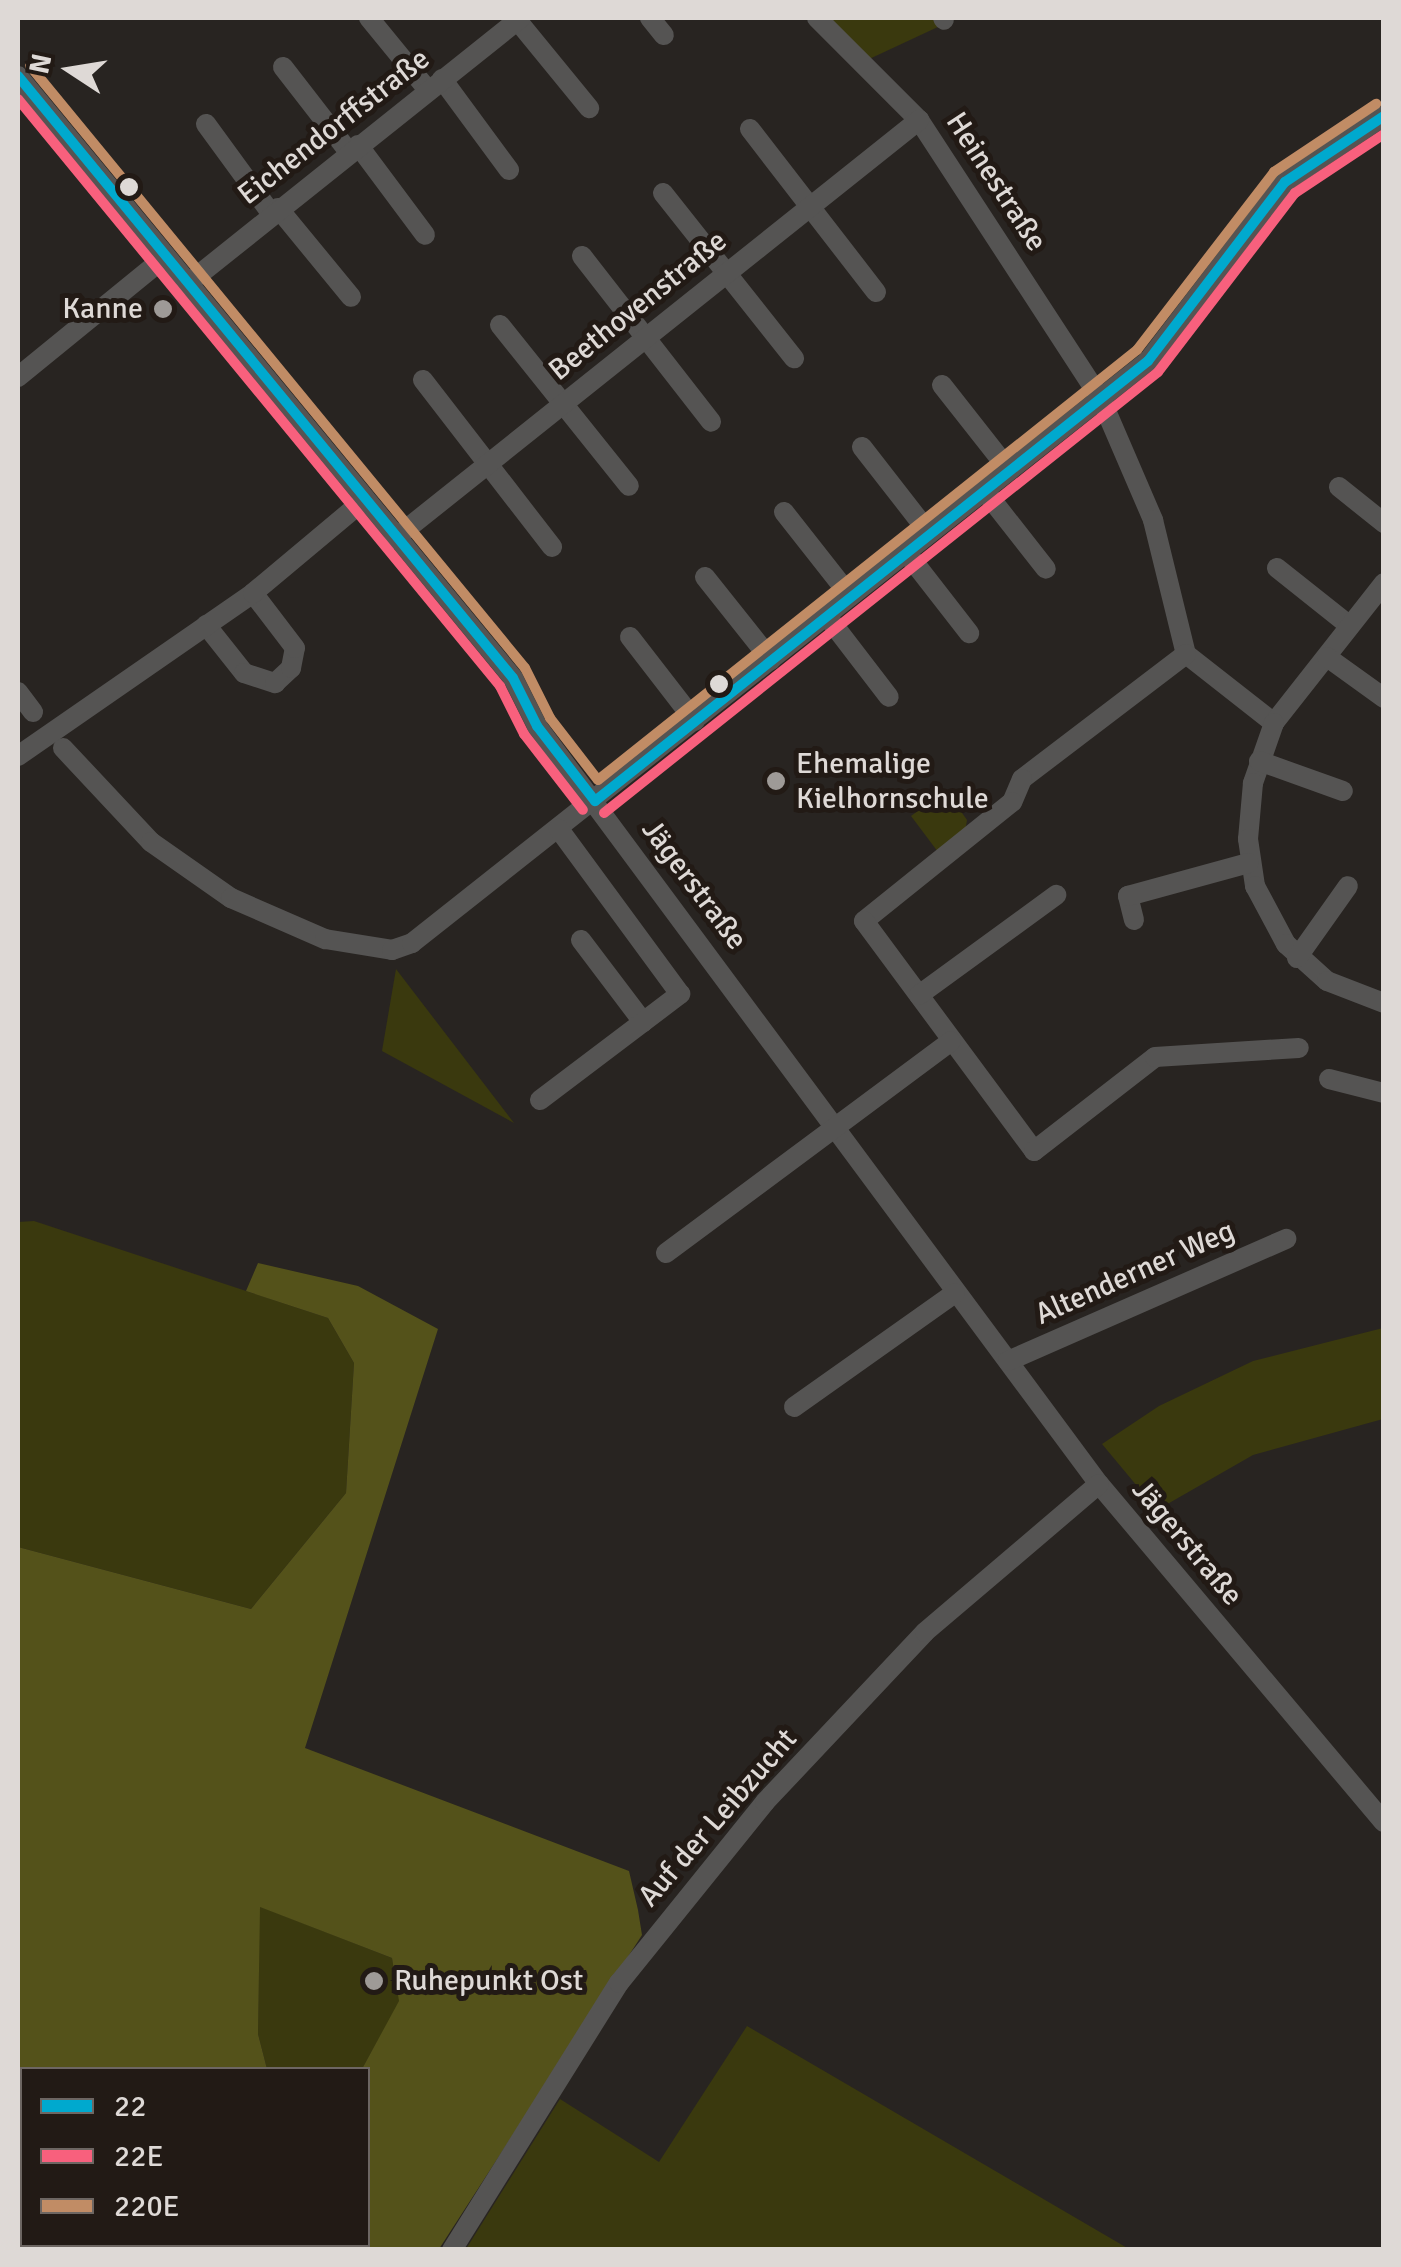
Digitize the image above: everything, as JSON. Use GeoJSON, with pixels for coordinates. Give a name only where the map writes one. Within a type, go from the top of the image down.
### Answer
{"type":"FeatureCollection","features":[{"type":"Feature","properties":{"kind":"street"},"geometry":{"type":"LineString","coordinates":[[369,18],[435,85],[509,170]]}},
{"type":"Feature","properties":{"kind":"street"},"geometry":{"type":"LineString","coordinates":[[650,18],[664,34]]}},
{"type":"Feature","properties":{"kind":"street","name":"Heinestraße"},"geometry":{"type":"LineString","coordinates":[[818,18],[919,120],[1100,399],[1153,520],[1186,654]]}},
{"type":"Feature","properties":{"kind":"street"},"geometry":{"type":"LineString","coordinates":[[512,21],[589,108]]}},
{"type":"Feature","properties":{"kind":"street","name":"Eichendorffstraße"},"geometry":{"type":"LineString","coordinates":[[186,285],[512,21]]}},
{"type":"Feature","properties":{"kind":"street"},"geometry":{"type":"LineString","coordinates":[[283,67],[425,235]]}},
{"type":"Feature","properties":{"kind":"street","name":"Jägerstraße"},"geometry":{"type":"LineString","coordinates":[[18,76],[394,539],[512,678],[536,726],[1098,1484],[1384,1822]]}},
{"type":"Feature","properties":{"kind":"street"},"geometry":{"type":"LineString","coordinates":[[63,748],[151,842],[203,882],[262,916],[372,948],[412,943],[1148,361],[1285,182],[1384,116]]}},
{"type":"Feature","properties":{"kind":"street","name":"Beethovenstraße"},"geometry":{"type":"LineString","coordinates":[[394,539],[919,120]]}},
{"type":"Feature","properties":{"kind":"street"},"geometry":{"type":"LineString","coordinates":[[206,124],[274,211],[351,297]]}},
{"type":"Feature","properties":{"kind":"street"},"geometry":{"type":"LineString","coordinates":[[750,129],[876,292]]}},
{"type":"Feature","properties":{"kind":"street"},"geometry":{"type":"LineString","coordinates":[[662,193],[794,358]]}},
{"type":"Feature","properties":{"kind":"street"},"geometry":{"type":"LineString","coordinates":[[582,256],[711,422]]}},
{"type":"Feature","properties":{"kind":"street"},"geometry":{"type":"LineString","coordinates":[[18,377],[164,258]]}},
{"type":"Feature","properties":{"kind":"street"},"geometry":{"type":"LineString","coordinates":[[500,325],[628,486]]}},
{"type":"Feature","properties":{"kind":"street"},"geometry":{"type":"LineString","coordinates":[[423,380],[552,547]]}},
{"type":"Feature","properties":{"kind":"street"},"geometry":{"type":"LineString","coordinates":[[942,385],[1008,470]]}},
{"type":"Feature","properties":{"kind":"street"},"geometry":{"type":"LineString","coordinates":[[862,447],[929,533]]}},
{"type":"Feature","properties":{"kind":"street"},"geometry":{"type":"LineString","coordinates":[[1339,488],[1384,523]]}},
{"type":"Feature","properties":{"kind":"street"},"geometry":{"type":"LineString","coordinates":[[984,490],[1046,569]]}},
{"type":"Feature","properties":{"kind":"street"},"geometry":{"type":"LineString","coordinates":[[18,756],[253,593],[363,501]]}},
{"type":"Feature","properties":{"kind":"street"},"geometry":{"type":"LineString","coordinates":[[784,512],[850,596]]}},
{"type":"Feature","properties":{"kind":"street"},"geometry":{"type":"LineString","coordinates":[[906,552],[969,634]]}},
{"type":"Feature","properties":{"kind":"street"},"geometry":{"type":"LineString","coordinates":[[1277,568],[1350,626]]}},
{"type":"Feature","properties":{"kind":"street"},"geometry":{"type":"LineString","coordinates":[[705,577],[770,660]]}},
{"type":"Feature","properties":{"kind":"street"},"geometry":{"type":"LineString","coordinates":[[1384,583],[1274,723],[1259,761],[1248,810],[1250,864],[1262,906],[1291,951],[1327,981],[1384,1003]]}},
{"type":"Feature","properties":{"kind":"street"},"geometry":{"type":"LineString","coordinates":[[206,625],[244,672],[275,683],[291,668],[294,648],[253,593]]}},
{"type":"Feature","properties":{"kind":"street"},"geometry":{"type":"LineString","coordinates":[[826,616],[889,698]]}},
{"type":"Feature","properties":{"kind":"street"},"geometry":{"type":"LineString","coordinates":[[630,637],[696,721]]}},
{"type":"Feature","properties":{"kind":"street"},"geometry":{"type":"LineString","coordinates":[[1274,723],[1186,654],[1022,778],[1012,802],[864,921],[1034,1151],[1156,1057],[1299,1048]]}},
{"type":"Feature","properties":{"kind":"street"},"geometry":{"type":"LineString","coordinates":[[1327,657],[1384,698]]}},
{"type":"Feature","properties":{"kind":"street"},"geometry":{"type":"LineString","coordinates":[[18,692],[33,712]]}},
{"type":"Feature","properties":{"kind":"street"},"geometry":{"type":"LineString","coordinates":[[1259,761],[1343,791]]}},
{"type":"Feature","properties":{"kind":"street"},"geometry":{"type":"LineString","coordinates":[[540,1100],[680,994],[559,829]]}},
{"type":"Feature","properties":{"kind":"street"},"geometry":{"type":"LineString","coordinates":[[1134,920],[1128,896],[1250,864]]}},
{"type":"Feature","properties":{"kind":"street"},"geometry":{"type":"LineString","coordinates":[[1291,951],[1348,886]]}},
{"type":"Feature","properties":{"kind":"street"},"geometry":{"type":"LineString","coordinates":[[920,995],[1056,895]]}},
{"type":"Feature","properties":{"kind":"street"},"geometry":{"type":"LineString","coordinates":[[581,940],[642,1022]]}},
{"type":"Feature","properties":{"kind":"street"},"geometry":{"type":"LineString","coordinates":[[666,1253],[951,1041]]}},
{"type":"Feature","properties":{"kind":"street"},"geometry":{"type":"LineString","coordinates":[[1330,1079],[1384,1092]]}},
{"type":"Feature","properties":{"kind":"street","name":"Altenderner Weg"},"geometry":{"type":"LineString","coordinates":[[1008,1361],[1286,1239]]}},
{"type":"Feature","properties":{"kind":"street"},"geometry":{"type":"LineString","coordinates":[[794,1406],[955,1294]]}},
{"type":"Feature","properties":{"kind":"street","name":"Auf der Leibzucht"},"geometry":{"type":"LineString","coordinates":[[452,2250],[619,1983],[765,1802],[925,1632],[1098,1484]]}},
{"type":"Feature","properties":{"kind":"shaded area"},"geometry":{"type":"Polygon","coordinates":[[[824,18],[938,18],[940,26],[865,61],[824,18]]]}},
{"type":"Feature","properties":{"kind":"shaded area"},"geometry":{"type":"Polygon","coordinates":[[[946,790],[967,820],[965,832],[938,852],[911,816],[946,790]]]}},
{"type":"Feature","properties":{"kind":"shaded area"},"geometry":{"type":"Polygon","coordinates":[[[396,969],[514,1123],[382,1051],[396,969]]]}},
{"type":"Feature","properties":{"kind":"shaded area"},"geometry":{"type":"Polygon","coordinates":[[[34,1221],[328,1318],[354,1363],[346,1493],[251,1609],[18,1547],[18,1222],[34,1221]]]}},
{"type":"Feature","properties":{"kind":"shaded area"},"geometry":{"type":"Polygon","coordinates":[[[258,1263],[358,1286],[438,1329],[305,1748],[629,1871],[638,1910],[642,1935],[439,2249],[261,2249],[370,2247],[370,2067],[363,2067],[399,2001],[392,1958],[260,1907],[258,2034],[266,2067],[20,2067],[18,2085],[18,1547],[251,1609],[346,1493],[354,1363],[328,1318],[246,1291],[258,1263]]]}},
{"type":"Feature","properties":{"kind":"shaded area"},"geometry":{"type":"Polygon","coordinates":[[[1383,1328],[1383,1419],[1253,1455],[1157,1510],[1102,1444],[1159,1406],[1253,1361],[1383,1328]]]}},
{"type":"Feature","properties":{"kind":"shaded area"},"geometry":{"type":"Polygon","coordinates":[[[259,1906],[392,1958],[400,2001],[363,2067],[266,2067],[258,2034],[259,1906]]]}},
{"type":"Feature","properties":{"kind":"shaded area"},"geometry":{"type":"Polygon","coordinates":[[[747,2026],[1129,2249],[466,2249],[560,2099],[659,2162],[747,2026]]]}},
{"type":"Feature","properties":{"kind":"shaded area"},"geometry":{"type":"Polygon","coordinates":[[[18,2134],[20,2247],[217,2249],[18,2249],[18,2134]]]}},
{"type":"Feature","properties":{"kind":"transit line","name":"220E"},"geometry":{"type":"LineString","coordinates":[[30,66],[525,668],[550,718],[598,780],[1137,350],[1274,172],[1376,104]]}},
{"type":"Feature","properties":{"kind":"transit line","name":"22"},"geometry":{"type":"LineString","coordinates":[[18,76],[513,678],[537,726],[595,801]]}},
{"type":"Feature","properties":{"kind":"transit line","name":"22E"},"geometry":{"type":"LineString","coordinates":[[18,99],[500,686],[524,734],[583,810]]}},
{"type":"Feature","properties":{"kind":"transit line","name":"22"},"geometry":{"type":"LineString","coordinates":[[595,801],[1148,361],[1285,182],[1384,116]]}},
{"type":"Feature","properties":{"kind":"transit line","name":"22E"},"geometry":{"type":"LineString","coordinates":[[604,813],[1158,372],[1295,193],[1384,134]]}},
{"type":"Feature","properties":{"kind":"place","name":"Kanne"},"geometry":{"type":"Point","coordinates":[163,309]}},
{"type":"Feature","properties":{"kind":"place","name":"Ehemalige Kielhornschule"},"geometry":{"type":"Point","coordinates":[776,781]}},
{"type":"Feature","properties":{"kind":"place","name":"Ruhepunkt Ost"},"geometry":{"type":"Point","coordinates":[374,1981]}}]}
